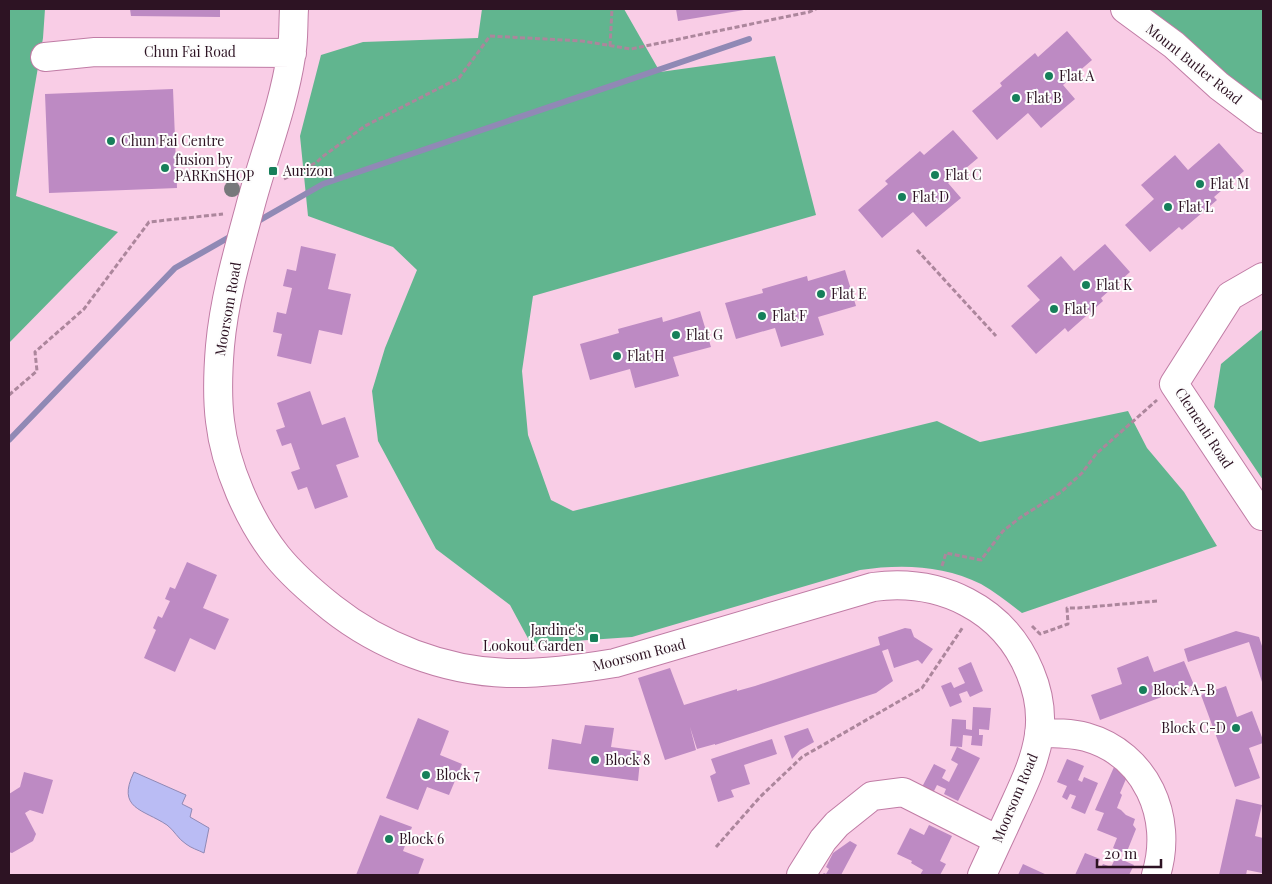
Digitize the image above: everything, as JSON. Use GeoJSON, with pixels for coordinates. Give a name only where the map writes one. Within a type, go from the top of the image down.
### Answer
{"type":"FeatureCollection","features":[{"type":"Feature","properties":{"kind":"street"},"geometry":{"type":"LineString","coordinates":[[292,53],[294,9]]}},
{"type":"Feature","properties":{"kind":"street","name":"Mount Butler Road"},"geometry":{"type":"LineString","coordinates":[[1125,9],[1174,45],[1219,86],[1263,120]]}},
{"type":"Feature","properties":{"kind":"street","name":"Chun Fai Road"},"geometry":{"type":"LineString","coordinates":[[45,57],[95,52],[292,53]]}},
{"type":"Feature","properties":{"kind":"street","name":"Moorsom Road"},"geometry":{"type":"LineString","coordinates":[[292,53],[287,77],[240,224],[220,344],[218,397],[220,423],[232,470],[241,493],[264,537],[276,555],[307,588],[337,612],[381,639],[415,654],[458,666],[497,672],[540,673],[615,663],[647,665],[873,587],[908,585],[933,589],[961,598],[988,615],[1018,646],[1036,687],[1039,733],[1034,758],[1026,780],[982,875]]}},
{"type":"Feature","properties":{"kind":"street","name":"Clementi Road"},"geometry":{"type":"LineString","coordinates":[[1262,516],[1174,384],[1230,296],[1263,277]]}},
{"type":"Feature","properties":{"kind":"street"},"geometry":{"type":"LineString","coordinates":[[1039,733],[1074,734],[1100,742],[1124,756],[1142,776],[1155,802],[1162,830],[1161,855],[1156,875]]}},
{"type":"Feature","properties":{"kind":"street"},"geometry":{"type":"LineString","coordinates":[[801,875],[822,840],[837,824],[872,796],[903,792],[998,840]]}},
{"type":"Feature","properties":{"kind":"path"},"geometry":{"type":"LineString","coordinates":[[610,46],[612,9]]}},
{"type":"Feature","properties":{"kind":"path"},"geometry":{"type":"LineString","coordinates":[[279,181],[317,162],[365,126],[459,78],[490,36],[582,41],[631,49],[816,9]]}},
{"type":"Feature","properties":{"kind":"path"},"geometry":{"type":"LineString","coordinates":[[9,395],[37,371],[35,352],[84,309],[149,222],[240,224]]}},
{"type":"Feature","properties":{"kind":"path"},"geometry":{"type":"LineString","coordinates":[[917,250],[996,336]]}},
{"type":"Feature","properties":{"kind":"path"},"geometry":{"type":"LineString","coordinates":[[942,566],[946,553],[981,560],[1003,532],[1021,517],[1061,492],[1082,474],[1096,454],[1174,384]]}},
{"type":"Feature","properties":{"kind":"path"},"geometry":{"type":"LineString","coordinates":[[1031,625],[1040,634],[1068,624],[1067,608],[1157,601]]}},
{"type":"Feature","properties":{"kind":"path"},"geometry":{"type":"LineString","coordinates":[[716,847],[760,797],[802,757],[922,688],[963,626]]}},
{"type":"Feature","properties":{"kind":"green space"},"geometry":{"type":"Polygon","coordinates":[[[9,9],[45,9],[43,38],[16,196],[118,232],[9,343],[9,9]]]}},
{"type":"Feature","properties":{"kind":"green space"},"geometry":{"type":"Polygon","coordinates":[[[482,9],[624,9],[660,72],[775,56],[816,215],[533,296],[522,371],[528,435],[551,500],[573,511],[937,421],[980,442],[1128,411],[1147,448],[1184,492],[1217,546],[1022,613],[981,584],[952,573],[922,568],[875,568],[860,570],[632,637],[531,644],[510,605],[436,549],[378,441],[372,391],[385,348],[417,270],[393,247],[308,216],[300,136],[321,55],[363,42],[478,38],[482,9]]]}},
{"type":"Feature","properties":{"kind":"green space"},"geometry":{"type":"Polygon","coordinates":[[[1140,9],[1263,9],[1263,107],[1140,9]]]}},
{"type":"Feature","properties":{"kind":"green space"},"geometry":{"type":"Polygon","coordinates":[[[1263,329],[1263,480],[1214,407],[1221,364],[1263,329]]]}},
{"type":"Feature","properties":{"kind":"water"},"geometry":{"type":"Polygon","coordinates":[[[134,772],[186,795],[182,804],[192,809],[190,817],[209,828],[204,853],[188,845],[167,825],[141,811],[130,801],[128,794],[129,784],[134,772]]]}},
{"type":"Feature","properties":{"kind":"building"},"geometry":{"type":"Polygon","coordinates":[[[130,9],[220,9],[220,17],[131,16],[130,9]]]}},
{"type":"Feature","properties":{"kind":"building"},"geometry":{"type":"Polygon","coordinates":[[[676,9],[744,9],[744,10],[678,21],[676,9]]]}},
{"type":"Feature","properties":{"kind":"building"},"geometry":{"type":"Polygon","coordinates":[[[1067,31],[1092,60],[1063,85],[1075,99],[1041,128],[1028,113],[997,140],[972,111],[1002,86],[1000,83],[1035,53],[1038,57],[1067,31]]]}},
{"type":"Feature","properties":{"kind":"building","name":"Chun Fai Centre"},"geometry":{"type":"Polygon","coordinates":[[[173,89],[177,188],[49,193],[45,94],[173,89]]]}},
{"type":"Feature","properties":{"kind":"building"},"geometry":{"type":"Polygon","coordinates":[[[953,130],[978,158],[948,183],[961,198],[926,227],[913,212],[882,238],[858,210],[888,184],[885,181],[920,151],[924,155],[953,130]]]}},
{"type":"Feature","properties":{"kind":"building"},"geometry":{"type":"Polygon","coordinates":[[[1219,143],[1244,171],[1214,197],[1217,200],[1182,230],[1179,227],[1150,252],[1125,225],[1154,199],[1141,185],[1175,155],[1188,170],[1219,143]]]}},
{"type":"Feature","properties":{"kind":"building"},"geometry":{"type":"Polygon","coordinates":[[[1105,244],[1130,272],[1101,298],[1103,301],[1068,332],[1065,328],[1036,354],[1011,326],[1040,300],[1027,286],[1061,256],[1074,271],[1105,244]]]}},
{"type":"Feature","properties":{"kind":"building"},"geometry":{"type":"Polygon","coordinates":[[[301,246],[336,254],[328,289],[351,294],[342,335],[319,330],[311,364],[277,356],[282,334],[273,332],[277,312],[286,314],[292,288],[283,286],[287,269],[296,271],[301,246]]]}},
{"type":"Feature","properties":{"kind":"building"},"geometry":{"type":"Polygon","coordinates":[[[845,270],[856,306],[818,317],[824,335],[781,347],[775,328],[736,339],[725,303],[763,293],[762,289],[807,276],[808,281],[845,270]]]}},
{"type":"Feature","properties":{"kind":"building"},"geometry":{"type":"Polygon","coordinates":[[[700,311],[711,347],[673,357],[679,376],[635,388],[630,369],[590,380],[580,344],[619,333],[618,329],[662,317],[663,322],[700,311]]]}},
{"type":"Feature","properties":{"kind":"building"},"geometry":{"type":"Polygon","coordinates":[[[310,391],[322,425],[345,417],[359,457],[336,465],[348,497],[315,509],[307,487],[298,490],[291,472],[300,469],[291,443],[282,446],[276,430],[285,427],[277,403],[310,391]]]}},
{"type":"Feature","properties":{"kind":"building"},"geometry":{"type":"Polygon","coordinates":[[[187,562],[217,575],[203,608],[229,619],[215,650],[190,638],[175,672],[144,658],[156,630],[153,628],[158,616],[162,618],[170,601],[165,599],[170,587],[175,589],[187,562]]]}},
{"type":"Feature","properties":{"kind":"building"},"geometry":{"type":"Polygon","coordinates":[[[905,628],[911,629],[914,637],[933,649],[922,664],[918,660],[894,668],[888,649],[882,651],[893,681],[876,693],[715,745],[697,749],[690,727],[696,750],[665,760],[638,678],[670,668],[684,705],[737,689],[737,691],[755,686],[880,645],[878,637],[905,628]]]}},
{"type":"Feature","properties":{"kind":"building"},"geometry":{"type":"Polygon","coordinates":[[[1236,631],[1259,637],[1263,649],[1263,685],[1249,642],[1188,662],[1184,649],[1236,631]]]}},
{"type":"Feature","properties":{"kind":"building","name":"Block A-B"},"geometry":{"type":"Polygon","coordinates":[[[1148,656],[1154,672],[1184,661],[1194,685],[1100,720],[1091,695],[1122,684],[1117,668],[1148,656]]]}},
{"type":"Feature","properties":{"kind":"building"},"geometry":{"type":"Polygon","coordinates":[[[971,662],[983,691],[970,697],[967,691],[959,694],[962,702],[950,707],[941,686],[951,682],[954,688],[965,683],[958,668],[971,662]]]}},
{"type":"Feature","properties":{"kind":"building","name":"Block C-D"},"geometry":{"type":"Polygon","coordinates":[[[1226,686],[1237,717],[1252,711],[1263,740],[1263,743],[1249,748],[1260,778],[1235,787],[1201,695],[1226,686]]]}},
{"type":"Feature","properties":{"kind":"building"},"geometry":{"type":"Polygon","coordinates":[[[973,707],[991,708],[989,730],[979,729],[979,735],[983,735],[982,746],[971,745],[972,736],[963,735],[962,747],[950,746],[952,719],[966,720],[966,729],[972,730],[973,707]]]}},
{"type":"Feature","properties":{"kind":"building","name":"Block 7"},"geometry":{"type":"Polygon","coordinates":[[[418,718],[449,731],[440,755],[462,764],[449,795],[427,787],[418,810],[386,798],[418,718]]]}},
{"type":"Feature","properties":{"kind":"building","name":"Block 8"},"geometry":{"type":"Polygon","coordinates":[[[585,725],[614,728],[611,747],[641,751],[638,781],[548,769],[552,739],[581,744],[585,725]]]}},
{"type":"Feature","properties":{"kind":"building"},"geometry":{"type":"Polygon","coordinates":[[[808,728],[814,742],[800,750],[792,759],[784,736],[808,728]]]}},
{"type":"Feature","properties":{"kind":"building"},"geometry":{"type":"Polygon","coordinates":[[[772,739],[777,754],[744,765],[750,784],[731,790],[734,797],[718,802],[710,776],[716,773],[711,759],[772,739]]]}},
{"type":"Feature","properties":{"kind":"building"},"geometry":{"type":"Polygon","coordinates":[[[957,747],[980,758],[958,801],[944,794],[946,789],[937,785],[933,793],[922,787],[934,764],[946,770],[942,778],[949,782],[958,764],[951,760],[957,747]]]}},
{"type":"Feature","properties":{"kind":"building"},"geometry":{"type":"Polygon","coordinates":[[[1067,759],[1084,766],[1078,780],[1082,782],[1084,777],[1098,783],[1085,814],[1071,808],[1076,796],[1070,794],[1067,800],[1062,797],[1067,786],[1057,782],[1067,759]]]}},
{"type":"Feature","properties":{"kind":"building"},"geometry":{"type":"Polygon","coordinates":[[[1114,767],[1126,779],[1120,793],[1122,795],[1117,808],[1135,819],[1133,825],[1136,829],[1126,854],[1113,848],[1117,838],[1097,830],[1104,813],[1095,810],[1114,767]]]}},
{"type":"Feature","properties":{"kind":"building"},"geometry":{"type":"Polygon","coordinates":[[[24,772],[53,780],[43,814],[30,810],[25,813],[36,834],[33,841],[12,853],[9,852],[9,794],[20,787],[24,772]]]}},
{"type":"Feature","properties":{"kind":"building"},"geometry":{"type":"Polygon","coordinates":[[[1236,799],[1262,805],[1255,836],[1263,838],[1262,873],[1247,870],[1246,875],[1219,875],[1236,799]]]}},
{"type":"Feature","properties":{"kind":"building","name":"Block 6"},"geometry":{"type":"Polygon","coordinates":[[[380,815],[412,827],[403,851],[424,859],[418,875],[356,875],[380,815]]]}},
{"type":"Feature","properties":{"kind":"building"},"geometry":{"type":"Polygon","coordinates":[[[929,825],[952,836],[940,861],[946,864],[940,875],[920,875],[923,870],[911,863],[912,861],[897,854],[910,828],[924,835],[929,825]]]}},
{"type":"Feature","properties":{"kind":"building"},"geometry":{"type":"Polygon","coordinates":[[[850,841],[857,845],[841,875],[822,875],[826,874],[829,869],[826,867],[833,853],[850,841]]]}},
{"type":"Feature","properties":{"kind":"building"},"geometry":{"type":"Polygon","coordinates":[[[1085,853],[1100,859],[1097,866],[1101,868],[1103,864],[1111,867],[1116,857],[1134,865],[1129,875],[1075,875],[1085,853]]]}},
{"type":"Feature","properties":{"kind":"building"},"geometry":{"type":"Polygon","coordinates":[[[1023,864],[1047,875],[1018,875],[1023,864]]]}},
{"type":"Feature","properties":{"kind":"waterway"},"geometry":{"type":"LineString","coordinates":[[255,223],[323,184],[749,39]]}},
{"type":"Feature","properties":{"kind":"waterway"},"geometry":{"type":"LineString","coordinates":[[9,440],[175,268],[233,235]]}},
{"type":"Feature","properties":{"kind":"place","name":"Flat A"},"geometry":{"type":"Point","coordinates":[1049,76]}},
{"type":"Feature","properties":{"kind":"place","name":"Flat B"},"geometry":{"type":"Point","coordinates":[1016,98]}},
{"type":"Feature","properties":{"kind":"place","name":"Chun Fai Centre"},"geometry":{"type":"Point","coordinates":[111,141]}},
{"type":"Feature","properties":{"kind":"place","name":"fusion by PARKnSHOP"},"geometry":{"type":"Point","coordinates":[165,168]}},
{"type":"Feature","properties":{"kind":"place","name":"Aurizon"},"geometry":{"type":"Point","coordinates":[273,171]}},
{"type":"Feature","properties":{"kind":"place","name":"Flat C"},"geometry":{"type":"Point","coordinates":[935,175]}},
{"type":"Feature","properties":{"kind":"place","name":"Flat M"},"geometry":{"type":"Point","coordinates":[1200,184]}},
{"type":"Feature","properties":{"kind":"place","name":"Flat D"},"geometry":{"type":"Point","coordinates":[902,197]}},
{"type":"Feature","properties":{"kind":"place","name":"Flat L"},"geometry":{"type":"Point","coordinates":[1168,207]}},
{"type":"Feature","properties":{"kind":"place","name":"Flat K"},"geometry":{"type":"Point","coordinates":[1086,285]}},
{"type":"Feature","properties":{"kind":"place","name":"Flat E"},"geometry":{"type":"Point","coordinates":[821,294]}},
{"type":"Feature","properties":{"kind":"place","name":"Flat J"},"geometry":{"type":"Point","coordinates":[1054,309]}},
{"type":"Feature","properties":{"kind":"place","name":"Flat F"},"geometry":{"type":"Point","coordinates":[762,316]}},
{"type":"Feature","properties":{"kind":"place","name":"Flat G"},"geometry":{"type":"Point","coordinates":[676,335]}},
{"type":"Feature","properties":{"kind":"place","name":"Flat H"},"geometry":{"type":"Point","coordinates":[617,356]}},
{"type":"Feature","properties":{"kind":"place","name":"Jardine's Lookout Garden"},"geometry":{"type":"Point","coordinates":[594,638]}},
{"type":"Feature","properties":{"kind":"place","name":"Block A-B"},"geometry":{"type":"Point","coordinates":[1143,690]}},
{"type":"Feature","properties":{"kind":"place","name":"Block C-D"},"geometry":{"type":"Point","coordinates":[1236,728]}},
{"type":"Feature","properties":{"kind":"place","name":"Block 8"},"geometry":{"type":"Point","coordinates":[595,760]}},
{"type":"Feature","properties":{"kind":"place","name":"Block 7"},"geometry":{"type":"Point","coordinates":[426,775]}},
{"type":"Feature","properties":{"kind":"place","name":"Block 6"},"geometry":{"type":"Point","coordinates":[389,839]}}]}
